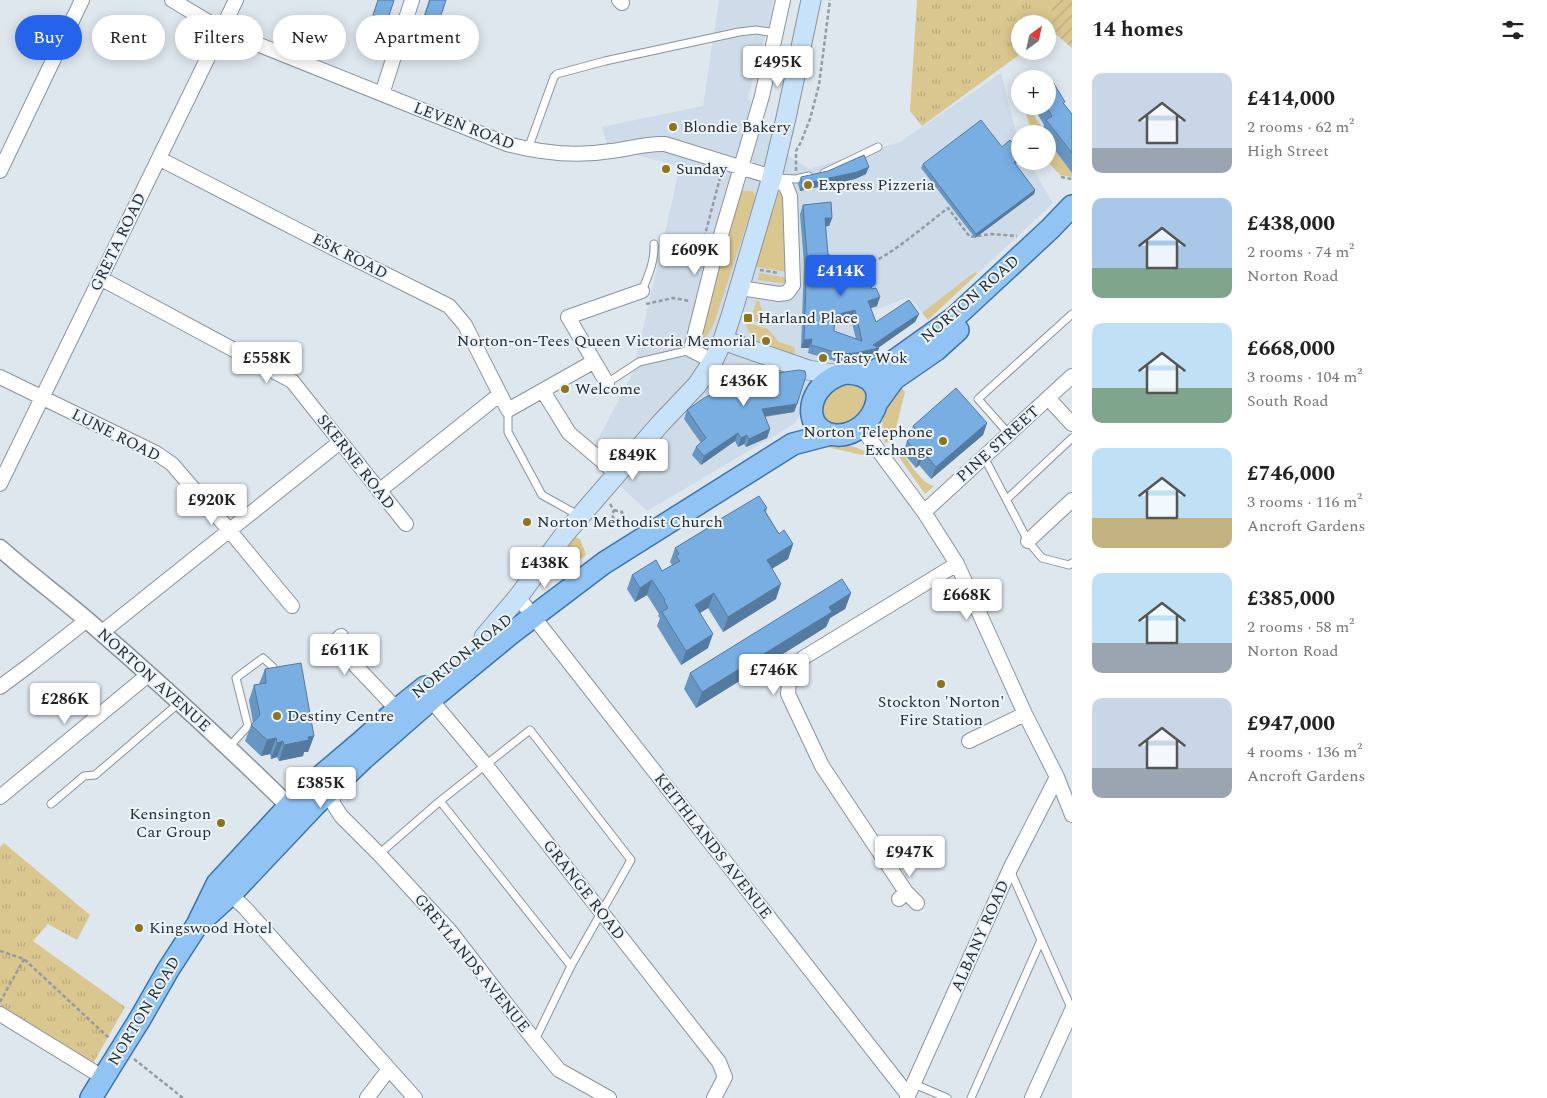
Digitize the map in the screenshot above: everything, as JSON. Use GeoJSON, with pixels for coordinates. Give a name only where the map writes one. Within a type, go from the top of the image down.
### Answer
{"type":"FeatureCollection","features":[{"type":"Feature","properties":{"kind":"main road"},"geometry":{"type":"LineString","coordinates":[[525,606],[564,535],[660,424],[697,385],[713,361],[723,340],[772,177],[810,0]]}},
{"type":"Feature","properties":{"kind":"main road","name":"NORTON ROAD"},"geometry":{"type":"LineString","coordinates":[[848,374],[872,372],[890,363],[954,318],[1050,229],[1072,206]]}},
{"type":"Feature","properties":{"kind":"main road","name":"NORTON ROAD"},"geometry":{"type":"LineString","coordinates":[[878,401],[894,379],[936,350],[1072,224]]}},
{"type":"Feature","properties":{"kind":"main road"},"geometry":{"type":"LineString","coordinates":[[723,340],[808,370],[848,374],[867,378],[874,384],[877,390],[878,401],[870,418],[861,428],[854,431],[831,434],[822,431],[815,425],[811,415],[812,405],[818,391],[828,381],[848,374]]}},
{"type":"Feature","properties":{"kind":"main road"},"geometry":{"type":"LineString","coordinates":[[808,370],[818,391]]}},
{"type":"Feature","properties":{"kind":"main road","name":"NORTON ROAD"},"geometry":{"type":"LineString","coordinates":[[793,444],[811,415]]}},
{"type":"Feature","properties":{"kind":"main road","name":"NORTON ROAD"},"geometry":{"type":"LineString","coordinates":[[91,1098],[168,970],[197,925],[224,889],[295,812],[330,790],[484,637],[566,576],[604,563],[793,444],[831,434]]}},
{"type":"Feature","properties":{"kind":"main road","name":"NORTON ROAD"},"geometry":{"type":"LineString","coordinates":[[295,812],[302,792],[399,708],[426,695],[525,606]]}},
{"type":"Feature","properties":{"kind":"street"},"geometry":{"type":"LineString","coordinates":[[0,171],[82,0]]}},
{"type":"Feature","properties":{"kind":"street","name":"LEVEN ROAD"},"geometry":{"type":"LineString","coordinates":[[172,0],[197,15]]}},
{"type":"Feature","properties":{"kind":"street","name":"GRETA ROAD"},"geometry":{"type":"LineString","coordinates":[[229,15],[236,0]]}},
{"type":"Feature","properties":{"kind":"street"},"geometry":{"type":"LineString","coordinates":[[382,94],[412,0]]}},
{"type":"Feature","properties":{"kind":"street"},"geometry":{"type":"LineString","coordinates":[[713,361],[691,350],[713,262],[762,96],[783,0]]}},
{"type":"Feature","properties":{"kind":"street","name":"LEVEN ROAD"},"geometry":{"type":"LineString","coordinates":[[263,46],[507,144],[543,152],[592,154],[653,143],[665,144],[772,177]]}},
{"type":"Feature","properties":{"kind":"street","name":"GRETA ROAD"},"geometry":{"type":"LineString","coordinates":[[0,484],[207,60]]}},
{"type":"Feature","properties":{"kind":"street","name":"ESK ROAD"},"geometry":{"type":"LineString","coordinates":[[160,158],[449,306],[465,325],[508,410]]}},
{"type":"Feature","properties":{"kind":"street"},"geometry":{"type":"LineString","coordinates":[[740,288],[779,294],[787,293],[793,286],[790,196],[786,186],[772,177]]}},
{"type":"Feature","properties":{"kind":"street","name":"SKERNE ROAD"},"geometry":{"type":"LineString","coordinates":[[100,278],[292,381],[406,524]]}},
{"type":"Feature","properties":{"kind":"street"},"geometry":{"type":"LineString","coordinates":[[607,383],[568,317],[642,291]]}},
{"type":"Feature","properties":{"kind":"street"},"geometry":{"type":"LineString","coordinates":[[508,410],[594,362]]}},
{"type":"Feature","properties":{"kind":"street","name":"PINE STREET"},"geometry":{"type":"LineString","coordinates":[[924,512],[1072,376]]}},
{"type":"Feature","properties":{"kind":"street","name":"LUNE ROAD"},"geometry":{"type":"LineString","coordinates":[[0,377],[156,453],[172,464],[292,606]]}},
{"type":"Feature","properties":{"kind":"street"},"geometry":{"type":"LineString","coordinates":[[543,391],[569,433],[617,474]]}},
{"type":"Feature","properties":{"kind":"street"},"geometry":{"type":"LineString","coordinates":[[379,491],[499,395]]}},
{"type":"Feature","properties":{"kind":"street"},"geometry":{"type":"LineString","coordinates":[[1048,398],[1072,424]]}},
{"type":"Feature","properties":{"kind":"street"},"geometry":{"type":"LineString","coordinates":[[861,428],[924,512],[957,564],[1025,714],[1057,777],[1072,815]]}},
{"type":"Feature","properties":{"kind":"street"},"geometry":{"type":"LineString","coordinates":[[101,632],[340,442]]}},
{"type":"Feature","properties":{"kind":"street"},"geometry":{"type":"LineString","coordinates":[[1028,541],[1072,500]]}},
{"type":"Feature","properties":{"kind":"street","name":"NORTON AVENUE"},"geometry":{"type":"LineString","coordinates":[[0,548],[101,632],[295,812]]}},
{"type":"Feature","properties":{"kind":"street"},"geometry":{"type":"LineString","coordinates":[[917,903],[903,895],[822,766],[788,694],[789,680],[792,671],[803,658],[957,564]]}},
{"type":"Feature","properties":{"kind":"street","name":"KEITHLANDS AVENUE"},"geometry":{"type":"LineString","coordinates":[[525,606],[910,1092]]}},
{"type":"Feature","properties":{"kind":"street"},"geometry":{"type":"LineString","coordinates":[[0,686],[87,620]]}},
{"type":"Feature","properties":{"kind":"street"},"geometry":{"type":"LineString","coordinates":[[341,636],[334,642],[390,702],[399,708]]}},
{"type":"Feature","properties":{"kind":"street"},"geometry":{"type":"LineString","coordinates":[[0,797],[148,675]]}},
{"type":"Feature","properties":{"kind":"street","name":"GRANGE ROAD"},"geometry":{"type":"LineString","coordinates":[[426,695],[485,764],[719,1062],[725,1077],[714,1098]]}},
{"type":"Feature","properties":{"kind":"street"},"geometry":{"type":"LineString","coordinates":[[969,741],[1025,714]]}},
{"type":"Feature","properties":{"kind":"street","name":"ALBANY ROAD"},"geometry":{"type":"LineString","coordinates":[[910,1092],[1010,869],[1057,777]]}},
{"type":"Feature","properties":{"kind":"street","name":"GREYLANDS AVENUE"},"geometry":{"type":"LineString","coordinates":[[330,790],[334,805],[341,816],[450,931],[559,1070],[609,1098]]}},
{"type":"Feature","properties":{"kind":"street"},"geometry":{"type":"LineString","coordinates":[[224,889],[415,1098]]}},
{"type":"Feature","properties":{"kind":"street"},"geometry":{"type":"LineString","coordinates":[[1032,1098],[1072,1010]]}},
{"type":"Feature","properties":{"kind":"street"},"geometry":{"type":"LineString","coordinates":[[0,1014],[106,1075]]}},
{"type":"Feature","properties":{"kind":"street"},"geometry":{"type":"LineString","coordinates":[[367,1098],[388,1069]]}},
{"type":"Feature","properties":{"kind":"lane"},"geometry":{"type":"LineString","coordinates":[[528,149],[554,77],[557,74],[606,61],[739,32],[756,30],[776,33]]}},
{"type":"Feature","properties":{"kind":"lane"},"geometry":{"type":"LineString","coordinates":[[772,177],[796,179],[823,173],[878,147]]}},
{"type":"Feature","properties":{"kind":"lane"},"geometry":{"type":"LineString","coordinates":[[642,291],[655,253],[654,244]]}},
{"type":"Feature","properties":{"kind":"lane"},"geometry":{"type":"LineString","coordinates":[[1009,434],[978,399],[1072,314]]}},
{"type":"Feature","properties":{"kind":"lane"},"geometry":{"type":"LineString","coordinates":[[607,383],[638,362],[691,350]]}},
{"type":"Feature","properties":{"kind":"lane"},"geometry":{"type":"LineString","coordinates":[[508,410],[508,432],[542,495],[581,517]]}},
{"type":"Feature","properties":{"kind":"lane"},"geometry":{"type":"LineString","coordinates":[[1007,499],[1072,438]]}},
{"type":"Feature","properties":{"kind":"lane"},"geometry":{"type":"LineString","coordinates":[[984,457],[1028,541],[1042,558],[1070,565],[1072,563]]}},
{"type":"Feature","properties":{"kind":"lane"},"geometry":{"type":"LineString","coordinates":[[228,748],[248,726],[236,678],[263,658],[273,668]]}},
{"type":"Feature","properties":{"kind":"lane"},"geometry":{"type":"LineString","coordinates":[[51,804],[84,776],[95,775],[179,703]]}},
{"type":"Feature","properties":{"kind":"lane"},"geometry":{"type":"LineString","coordinates":[[379,854],[485,764],[530,730],[630,860],[571,966],[534,1040]]}},
{"type":"Feature","properties":{"kind":"lane"},"geometry":{"type":"LineString","coordinates":[[440,801],[571,966]]}},
{"type":"Feature","properties":{"kind":"lane"},"geometry":{"type":"LineString","coordinates":[[1010,869],[1072,1010]]}},
{"type":"Feature","properties":{"kind":"lane"},"geometry":{"type":"LineString","coordinates":[[971,1098],[1041,940]]}},
{"type":"Feature","properties":{"kind":"lane"},"geometry":{"type":"LineString","coordinates":[[910,1092],[947,1098]]}},
{"type":"Feature","properties":{"kind":"path"},"geometry":{"type":"LineString","coordinates":[[796,174],[796,151],[810,119],[819,85],[830,0]]}},
{"type":"Feature","properties":{"kind":"path"},"geometry":{"type":"LineString","coordinates":[[713,262],[699,260],[721,174]]}},
{"type":"Feature","properties":{"kind":"path"},"geometry":{"type":"LineString","coordinates":[[1061,177],[1072,179]]}},
{"type":"Feature","properties":{"kind":"path"},"geometry":{"type":"LineString","coordinates":[[858,267],[867,265],[894,249],[948,208],[970,236],[992,234],[1021,237]]}},
{"type":"Feature","properties":{"kind":"path"},"geometry":{"type":"LineString","coordinates":[[745,269],[794,275]]}},
{"type":"Feature","properties":{"kind":"path"},"geometry":{"type":"LineString","coordinates":[[642,291],[644,305],[673,298],[690,302],[692,293]]}},
{"type":"Feature","properties":{"kind":"path"},"geometry":{"type":"LineString","coordinates":[[606,498],[614,510],[622,512],[621,520]]}},
{"type":"Feature","properties":{"kind":"path"},"geometry":{"type":"LineString","coordinates":[[614,510],[612,515],[614,519],[621,520],[628,529]]}},
{"type":"Feature","properties":{"kind":"path"},"geometry":{"type":"LineString","coordinates":[[0,951],[24,959],[110,1039]]}},
{"type":"Feature","properties":{"kind":"path"},"geometry":{"type":"LineString","coordinates":[[0,1002],[24,959]]}},
{"type":"Feature","properties":{"kind":"path"},"geometry":{"type":"LineString","coordinates":[[132,1057],[184,1098]]}},
{"type":"Feature","properties":{"kind":"shaded area"},"geometry":{"type":"Polygon","coordinates":[[[719,0],[773,0],[771,16],[748,97],[789,156],[809,169],[900,142],[1001,73],[1014,125],[1011,125],[1011,170],[1033,170],[1053,203],[928,320],[909,297],[862,315],[871,358],[831,365],[794,424],[647,511],[609,475],[595,445],[633,373],[680,166],[608,148],[602,127],[703,106],[719,0]]]}},
{"type":"Feature","properties":{"kind":"green space"},"geometry":{"type":"Polygon","coordinates":[[[917,0],[1052,0],[1052,15],[1011,15],[1012,60],[922,126],[910,111],[917,0]]]}},
{"type":"Feature","properties":{"kind":"green space"},"geometry":{"type":"Polygon","coordinates":[[[1052,0],[1072,0],[1072,48],[1056,34],[1056,15],[1052,15],[1052,0]]]}},
{"type":"Feature","properties":{"kind":"green space"},"geometry":{"type":"Polygon","coordinates":[[[1027,115],[1034,115],[1040,125],[1029,125],[1027,115]]]}},
{"type":"Feature","properties":{"kind":"green space"},"geometry":{"type":"Polygon","coordinates":[[[1056,152],[1072,173],[1072,177],[1060,175],[1055,170],[1056,152]]]}},
{"type":"Feature","properties":{"kind":"green space"},"geometry":{"type":"Polygon","coordinates":[[[739,191],[754,192],[755,198],[714,324],[703,343],[698,340],[739,191]]]}},
{"type":"Feature","properties":{"kind":"green space"},"geometry":{"type":"Polygon","coordinates":[[[779,192],[785,192],[787,272],[757,267],[755,265],[779,192]]]}},
{"type":"Feature","properties":{"kind":"green space"},"geometry":{"type":"Polygon","coordinates":[[[975,272],[977,274],[928,320],[922,313],[975,272]]]}},
{"type":"Feature","properties":{"kind":"green space"},"geometry":{"type":"Polygon","coordinates":[[[759,273],[788,278],[788,284],[758,280],[759,273]]]}},
{"type":"Feature","properties":{"kind":"green space"},"geometry":{"type":"Polygon","coordinates":[[[757,300],[759,302],[767,325],[750,320],[757,300]]]}},
{"type":"Feature","properties":{"kind":"green space"},"geometry":{"type":"Polygon","coordinates":[[[746,322],[768,329],[779,342],[795,347],[794,354],[754,339],[754,336],[747,328],[746,322]]]}},
{"type":"Feature","properties":{"kind":"green space"},"geometry":{"type":"Polygon","coordinates":[[[759,364],[791,373],[745,380],[759,364]]]}},
{"type":"Feature","properties":{"kind":"green space"},"geometry":{"type":"Polygon","coordinates":[[[851,382],[865,388],[867,403],[855,421],[838,428],[822,421],[820,404],[835,386],[851,382]]]}},
{"type":"Feature","properties":{"kind":"green space"},"geometry":{"type":"Polygon","coordinates":[[[899,383],[905,392],[893,440],[885,443],[882,427],[884,412],[890,397],[899,383]]]}},
{"type":"Feature","properties":{"kind":"green space"},"geometry":{"type":"Polygon","coordinates":[[[826,443],[842,444],[857,448],[867,452],[867,456],[822,446],[826,443]]]}},
{"type":"Feature","properties":{"kind":"green space"},"geometry":{"type":"Polygon","coordinates":[[[898,446],[919,475],[934,486],[925,494],[896,453],[898,446]]]}},
{"type":"Feature","properties":{"kind":"green space"},"geometry":{"type":"Polygon","coordinates":[[[573,536],[580,539],[586,554],[584,557],[547,577],[543,576],[573,536]]]}},
{"type":"Feature","properties":{"kind":"green space"},"geometry":{"type":"Polygon","coordinates":[[[4,843],[90,915],[77,940],[48,924],[33,941],[125,1007],[91,1067],[0,1010],[0,847],[4,843]]]}},
{"type":"Feature","properties":{"kind":"building"},"geometry":{"type":"Polygon","coordinates":[[[378,0],[394,0],[389,15],[373,15],[378,0]]]}},
{"type":"Feature","properties":{"kind":"building"},"geometry":{"type":"Polygon","coordinates":[[[430,0],[446,0],[441,15],[425,15],[430,0]]]}},
{"type":"Feature","properties":{"kind":"building"},"geometry":{"type":"Polygon","coordinates":[[[1056,87],[1065,102],[1063,103],[1072,114],[1072,153],[1056,133],[1056,125],[1050,125],[1046,120],[1056,115],[1056,87]]]}},
{"type":"Feature","properties":{"kind":"building"},"geometry":{"type":"Polygon","coordinates":[[[981,120],[1002,147],[1010,140],[1011,170],[1020,170],[1035,190],[976,234],[923,164],[981,120]]]}},
{"type":"Feature","properties":{"kind":"building"},"geometry":{"type":"Polygon","coordinates":[[[864,155],[869,167],[857,172],[802,184],[801,177],[828,171],[864,155]]]}},
{"type":"Feature","properties":{"kind":"building"},"geometry":{"type":"Polygon","coordinates":[[[831,202],[832,218],[825,218],[830,270],[845,269],[862,263],[872,289],[876,288],[880,297],[868,301],[876,322],[909,300],[919,314],[873,345],[879,348],[841,354],[811,345],[812,339],[804,340],[807,255],[803,205],[831,202]],[[855,310],[835,315],[834,331],[862,341],[855,310]]]}},
{"type":"Feature","properties":{"kind":"building"},"geometry":{"type":"Polygon","coordinates":[[[799,370],[805,371],[806,376],[797,404],[762,409],[770,429],[749,439],[747,435],[741,438],[738,433],[704,456],[696,447],[706,438],[687,410],[704,398],[749,377],[799,370]]]}},
{"type":"Feature","properties":{"kind":"building","name":"Norton Telephone Exchange"},"geometry":{"type":"Polygon","coordinates":[[[956,388],[987,423],[936,467],[924,453],[920,456],[907,441],[918,432],[913,426],[956,388]]]}},
{"type":"Feature","properties":{"kind":"building"},"geometry":{"type":"Polygon","coordinates":[[[759,496],[767,508],[764,510],[779,534],[784,530],[793,544],[767,560],[781,584],[728,617],[714,593],[695,605],[713,634],[686,651],[662,612],[668,608],[652,580],[640,588],[632,575],[656,560],[662,571],[680,561],[676,556],[679,554],[675,548],[759,496]]]}},
{"type":"Feature","properties":{"kind":"building"},"geometry":{"type":"Polygon","coordinates":[[[842,579],[851,593],[829,607],[832,612],[702,692],[690,673],[842,579]]]}},
{"type":"Feature","properties":{"kind":"building","name":"Destiny Centre"},"geometry":{"type":"Polygon","coordinates":[[[301,663],[314,736],[308,737],[309,740],[284,745],[283,741],[277,743],[276,738],[267,740],[251,725],[260,715],[254,685],[266,683],[265,669],[301,663]]]}},
{"type":"Feature","properties":{"kind":"place","name":"Blondie Bakery"},"geometry":{"type":"Point","coordinates":[673,127]}},
{"type":"Feature","properties":{"kind":"place","name":"Sunday"},"geometry":{"type":"Point","coordinates":[666,169]}},
{"type":"Feature","properties":{"kind":"place","name":"Express Pizzeria"},"geometry":{"type":"Point","coordinates":[808,185]}},
{"type":"Feature","properties":{"kind":"place","name":"Harland Place"},"geometry":{"type":"Point","coordinates":[748,318]}},
{"type":"Feature","properties":{"kind":"place","name":"Norton-on-Tees Queen Victoria Memorial"},"geometry":{"type":"Point","coordinates":[766,341]}},
{"type":"Feature","properties":{"kind":"place","name":"Tasty Wok"},"geometry":{"type":"Point","coordinates":[823,358]}},
{"type":"Feature","properties":{"kind":"place","name":"Welcome"},"geometry":{"type":"Point","coordinates":[565,389]}},
{"type":"Feature","properties":{"kind":"place","name":"Norton Telephone Exchange"},"geometry":{"type":"Point","coordinates":[943,441]}},
{"type":"Feature","properties":{"kind":"place","name":"Norton Methodist Church"},"geometry":{"type":"Point","coordinates":[527,522]}},
{"type":"Feature","properties":{"kind":"place","name":"Stockton 'Norton' Fire Station"},"geometry":{"type":"Point","coordinates":[941,684]}},
{"type":"Feature","properties":{"kind":"place","name":"Destiny Centre"},"geometry":{"type":"Point","coordinates":[277,716]}},
{"type":"Feature","properties":{"kind":"place","name":"Kensington Car Group"},"geometry":{"type":"Point","coordinates":[221,823]}},
{"type":"Feature","properties":{"kind":"place","name":"Kingswood Hotel"},"geometry":{"type":"Point","coordinates":[139,928]}}]}
